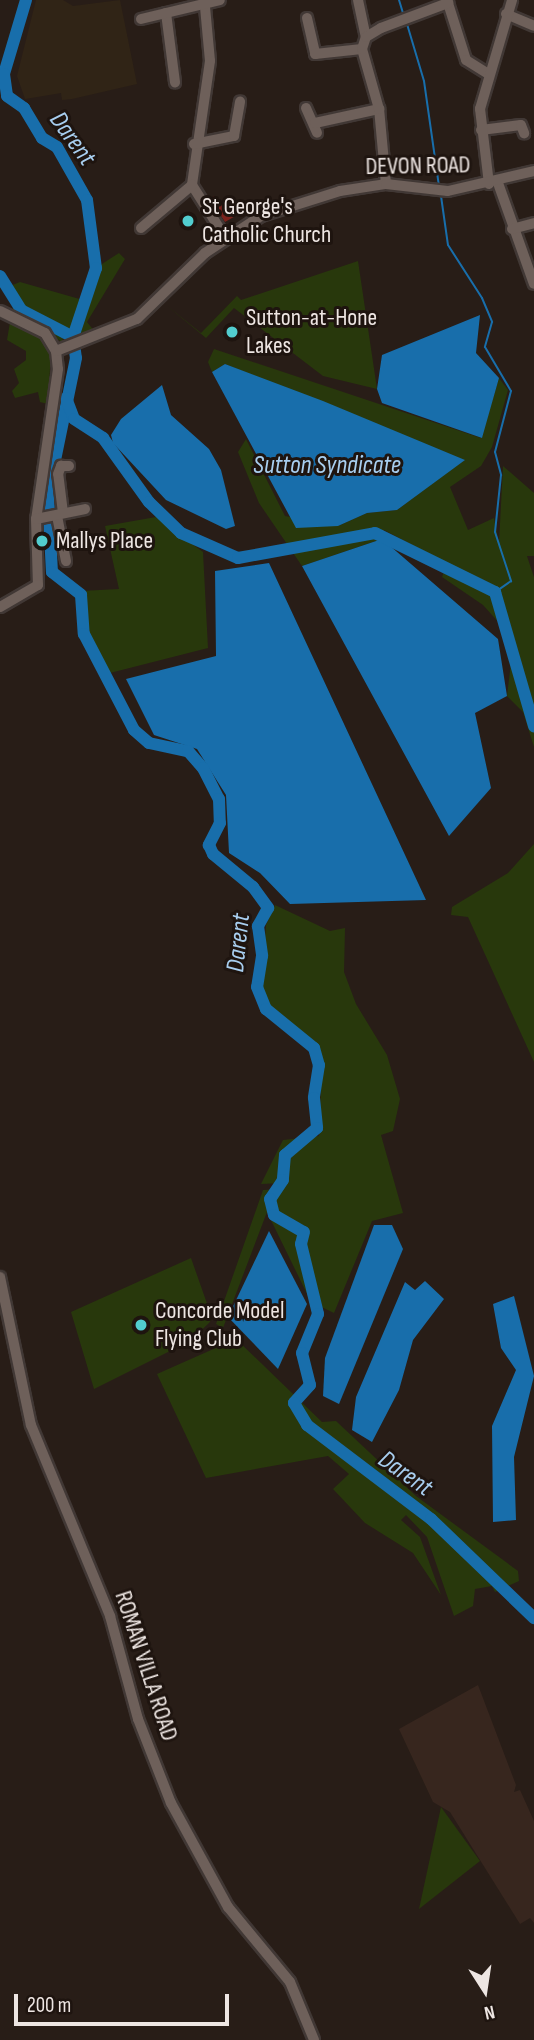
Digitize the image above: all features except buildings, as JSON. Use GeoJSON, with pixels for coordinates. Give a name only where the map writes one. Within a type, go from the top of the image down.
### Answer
{"type":"FeatureCollection","features":[{"type":"Feature","properties":{"kind":"street"},"geometry":{"type":"LineString","coordinates":[[141,19],[205,7],[220,0]]}},
{"type":"Feature","properties":{"kind":"street"},"geometry":{"type":"LineString","coordinates":[[358,0],[366,37],[362,49],[379,109],[387,184]]}},
{"type":"Feature","properties":{"kind":"street"},"geometry":{"type":"LineString","coordinates":[[512,0],[487,73],[481,130],[494,184],[533,278]]}},
{"type":"Feature","properties":{"kind":"street"},"geometry":{"type":"LineString","coordinates":[[366,37],[412,13],[447,1],[467,60],[487,73]]}},
{"type":"Feature","properties":{"kind":"street"},"geometry":{"type":"LineString","coordinates":[[205,7],[208,95],[194,144],[192,185],[225,237]]}},
{"type":"Feature","properties":{"kind":"street"},"geometry":{"type":"LineString","coordinates":[[166,13],[175,82]]}},
{"type":"Feature","properties":{"kind":"street"},"geometry":{"type":"LineString","coordinates":[[506,14],[534,26]]}},
{"type":"Feature","properties":{"kind":"street"},"geometry":{"type":"LineString","coordinates":[[307,18],[315,54],[362,49]]}},
{"type":"Feature","properties":{"kind":"street"},"geometry":{"type":"LineString","coordinates":[[194,144],[234,136],[240,102]]}},
{"type":"Feature","properties":{"kind":"street"},"geometry":{"type":"LineString","coordinates":[[306,108],[316,128],[379,109]]}},
{"type":"Feature","properties":{"kind":"street"},"geometry":{"type":"LineString","coordinates":[[481,130],[522,125],[524,133]]}},
{"type":"Feature","properties":{"kind":"street","name":"DEVON ROAD"},"geometry":{"type":"LineString","coordinates":[[60,350],[137,319],[225,237],[295,204],[387,184],[448,191],[494,184],[534,172]]}},
{"type":"Feature","properties":{"kind":"street"},"geometry":{"type":"LineString","coordinates":[[143,224],[192,185]]}},
{"type":"Feature","properties":{"kind":"street"},"geometry":{"type":"LineString","coordinates":[[512,229],[534,223]]}},
{"type":"Feature","properties":{"kind":"street"},"geometry":{"type":"LineString","coordinates":[[0,311],[45,333],[60,350],[50,516],[66,561]]}},
{"type":"Feature","properties":{"kind":"street"},"geometry":{"type":"LineString","coordinates":[[0,607],[38,587],[58,474],[61,466],[69,466]]}},
{"type":"Feature","properties":{"kind":"street"},"geometry":{"type":"LineString","coordinates":[[50,516],[85,509]]}},
{"type":"Feature","properties":{"kind":"street","name":"ROMAN VILLA ROAD"},"geometry":{"type":"LineString","coordinates":[[0,1277],[31,1425],[110,1616],[138,1719],[171,1803],[228,1907],[290,1982],[314,2040]]}},
{"type":"Feature","properties":{"kind":"shaded area"},"geometry":{"type":"Polygon","coordinates":[[[36,0],[63,0],[73,6],[120,0],[137,84],[72,99],[62,100],[61,93],[25,99],[17,76],[36,0]]]}},
{"type":"Feature","properties":{"kind":"shaded area"},"geometry":{"type":"Polygon","coordinates":[[[478,1685],[516,1785],[514,1792],[520,1790],[534,1821],[534,1923],[530,1918],[520,1924],[450,1812],[433,1802],[399,1729],[478,1685]]]}},
{"type":"Feature","properties":{"kind":"green space"},"geometry":{"type":"Polygon","coordinates":[[[119,253],[125,259],[87,322],[95,332],[80,337],[66,327],[62,342],[12,311],[16,301],[10,286],[20,282],[83,300],[91,271],[119,253]]]}},
{"type":"Feature","properties":{"kind":"green space"},"geometry":{"type":"Polygon","coordinates":[[[358,261],[377,389],[323,376],[234,308],[206,338],[166,305],[201,333],[237,296],[241,300],[358,261]]]}},
{"type":"Feature","properties":{"kind":"green space"},"geometry":{"type":"Polygon","coordinates":[[[10,322],[40,336],[51,350],[48,404],[40,402],[38,392],[15,398],[12,391],[19,383],[14,369],[26,360],[26,351],[7,340],[10,322]]]}},
{"type":"Feature","properties":{"kind":"green space"},"geometry":{"type":"Polygon","coordinates":[[[214,349],[481,438],[499,378],[508,390],[492,447],[481,466],[450,487],[468,530],[494,518],[499,543],[503,466],[534,493],[534,556],[527,556],[534,577],[534,747],[523,712],[507,696],[512,654],[501,625],[483,605],[442,577],[447,563],[384,530],[382,539],[302,566],[259,503],[238,452],[246,439],[285,516],[338,526],[367,513],[397,510],[464,460],[225,364],[212,372],[208,362],[214,349]]]}},
{"type":"Feature","properties":{"kind":"green space"},"geometry":{"type":"Polygon","coordinates":[[[156,517],[203,552],[208,648],[106,674],[87,634],[81,591],[119,589],[105,526],[156,517]]]}},
{"type":"Feature","properties":{"kind":"green space"},"geometry":{"type":"Polygon","coordinates":[[[534,844],[534,1062],[468,917],[451,915],[452,907],[508,873],[534,844]]]}},
{"type":"Feature","properties":{"kind":"green space"},"geometry":{"type":"Polygon","coordinates":[[[275,905],[330,931],[345,928],[344,972],[356,1004],[387,1055],[400,1099],[393,1131],[381,1135],[403,1213],[372,1221],[334,1313],[311,1302],[267,1212],[223,1328],[216,1324],[263,1190],[279,1189],[283,1183],[261,1184],[283,1140],[319,1136],[322,1061],[310,1039],[267,1005],[262,984],[266,925],[275,905]]]}},
{"type":"Feature","properties":{"kind":"green space","name":"Concorde Model Flying Club"},"geometry":{"type":"Polygon","coordinates":[[[191,1258],[210,1312],[216,1313],[209,1323],[190,1341],[94,1389],[71,1312],[191,1258]]]}},
{"type":"Feature","properties":{"kind":"green space"},"geometry":{"type":"Polygon","coordinates":[[[236,1339],[322,1422],[336,1421],[416,1496],[518,1571],[519,1581],[495,1592],[492,1586],[475,1589],[473,1606],[454,1616],[427,1537],[406,1515],[401,1520],[420,1537],[441,1595],[413,1553],[365,1523],[333,1489],[349,1474],[328,1456],[206,1478],[157,1374],[236,1339]]]}},
{"type":"Feature","properties":{"kind":"green space"},"geometry":{"type":"Polygon","coordinates":[[[441,1807],[480,1861],[419,1909],[441,1807]]]}},
{"type":"Feature","properties":{"kind":"water"},"geometry":{"type":"Polygon","coordinates":[[[480,315],[476,353],[499,378],[482,438],[382,403],[377,389],[382,355],[480,315]]]}},
{"type":"Feature","properties":{"kind":"water","name":"Sutton Syndicate"},"geometry":{"type":"Polygon","coordinates":[[[225,364],[465,460],[397,510],[367,513],[338,526],[296,528],[212,372],[225,364]]]}},
{"type":"Feature","properties":{"kind":"water"},"geometry":{"type":"Polygon","coordinates":[[[162,385],[171,415],[209,449],[221,470],[235,526],[226,529],[166,500],[113,443],[111,435],[121,419],[162,385]]]}},
{"type":"Feature","properties":{"kind":"water"},"geometry":{"type":"Polygon","coordinates":[[[382,539],[498,639],[507,696],[475,713],[491,788],[449,836],[302,566],[382,539]]]}},
{"type":"Feature","properties":{"kind":"water"},"geometry":{"type":"Polygon","coordinates":[[[269,563],[426,900],[290,904],[260,873],[229,853],[226,795],[197,749],[154,735],[126,679],[216,656],[215,571],[269,563]]]}},
{"type":"Feature","properties":{"kind":"water"},"geometry":{"type":"Polygon","coordinates":[[[374,1225],[392,1225],[403,1249],[339,1404],[323,1396],[325,1358],[374,1225]]]}},
{"type":"Feature","properties":{"kind":"water"},"geometry":{"type":"Polygon","coordinates":[[[269,1231],[307,1304],[278,1369],[228,1317],[269,1231]]]}},
{"type":"Feature","properties":{"kind":"water"},"geometry":{"type":"Polygon","coordinates":[[[425,1281],[444,1299],[413,1340],[399,1390],[372,1442],[352,1430],[356,1397],[405,1282],[415,1290],[425,1281]]]}},
{"type":"Feature","properties":{"kind":"water"},"geometry":{"type":"Polygon","coordinates":[[[514,1296],[534,1376],[514,1457],[516,1520],[493,1522],[492,1426],[516,1370],[501,1348],[493,1304],[514,1296]]]}},
{"type":"Feature","properties":{"kind":"waterway","name":"Darent"},"geometry":{"type":"LineString","coordinates":[[26,0],[4,74],[7,96],[24,108],[42,138],[57,147],[87,200],[96,268],[73,337],[76,358],[48,494],[52,572],[81,595],[84,634],[134,730],[149,743],[188,751],[203,768],[219,799],[220,823],[209,845],[213,854],[253,887],[268,908],[258,926],[262,956],[257,987],[266,1009],[314,1048],[319,1065],[314,1098],[317,1128],[285,1155],[283,1180],[270,1199],[274,1215],[304,1232],[301,1244],[318,1314],[302,1353],[310,1385],[294,1403],[307,1425],[431,1519],[534,1618]]}},
{"type":"Feature","properties":{"kind":"waterway"},"geometry":{"type":"LineString","coordinates":[[399,0],[404,16]]}},
{"type":"Feature","properties":{"kind":"waterway"},"geometry":{"type":"LineString","coordinates":[[407,24],[424,81],[439,187]]}},
{"type":"Feature","properties":{"kind":"waterway"},"geometry":{"type":"LineString","coordinates":[[441,196],[448,245],[482,298],[492,322],[485,347],[511,391],[495,452],[501,475],[495,532],[511,581],[495,592]]}},
{"type":"Feature","properties":{"kind":"waterway","name":"Darent"},"geometry":{"type":"LineString","coordinates":[[0,276],[21,310],[73,337]]}},
{"type":"Feature","properties":{"kind":"waterway","name":"Darent"},"geometry":{"type":"LineString","coordinates":[[66,398],[74,419],[103,438],[149,502],[181,533],[238,558],[375,533],[495,592],[534,726]]}},
{"type":"Feature","properties":{"kind":"place","name":"St George's Catholic Church"},"geometry":{"type":"Point","coordinates":[188,221]}},
{"type":"Feature","properties":{"kind":"place","name":"Sutton-at-Hone Lakes"},"geometry":{"type":"Point","coordinates":[232,332]}},
{"type":"Feature","properties":{"kind":"place","name":"Mallys Place"},"geometry":{"type":"Point","coordinates":[42,541]}},
{"type":"Feature","properties":{"kind":"place","name":"Concorde Model Flying Club"},"geometry":{"type":"Point","coordinates":[141,1325]}}]}
